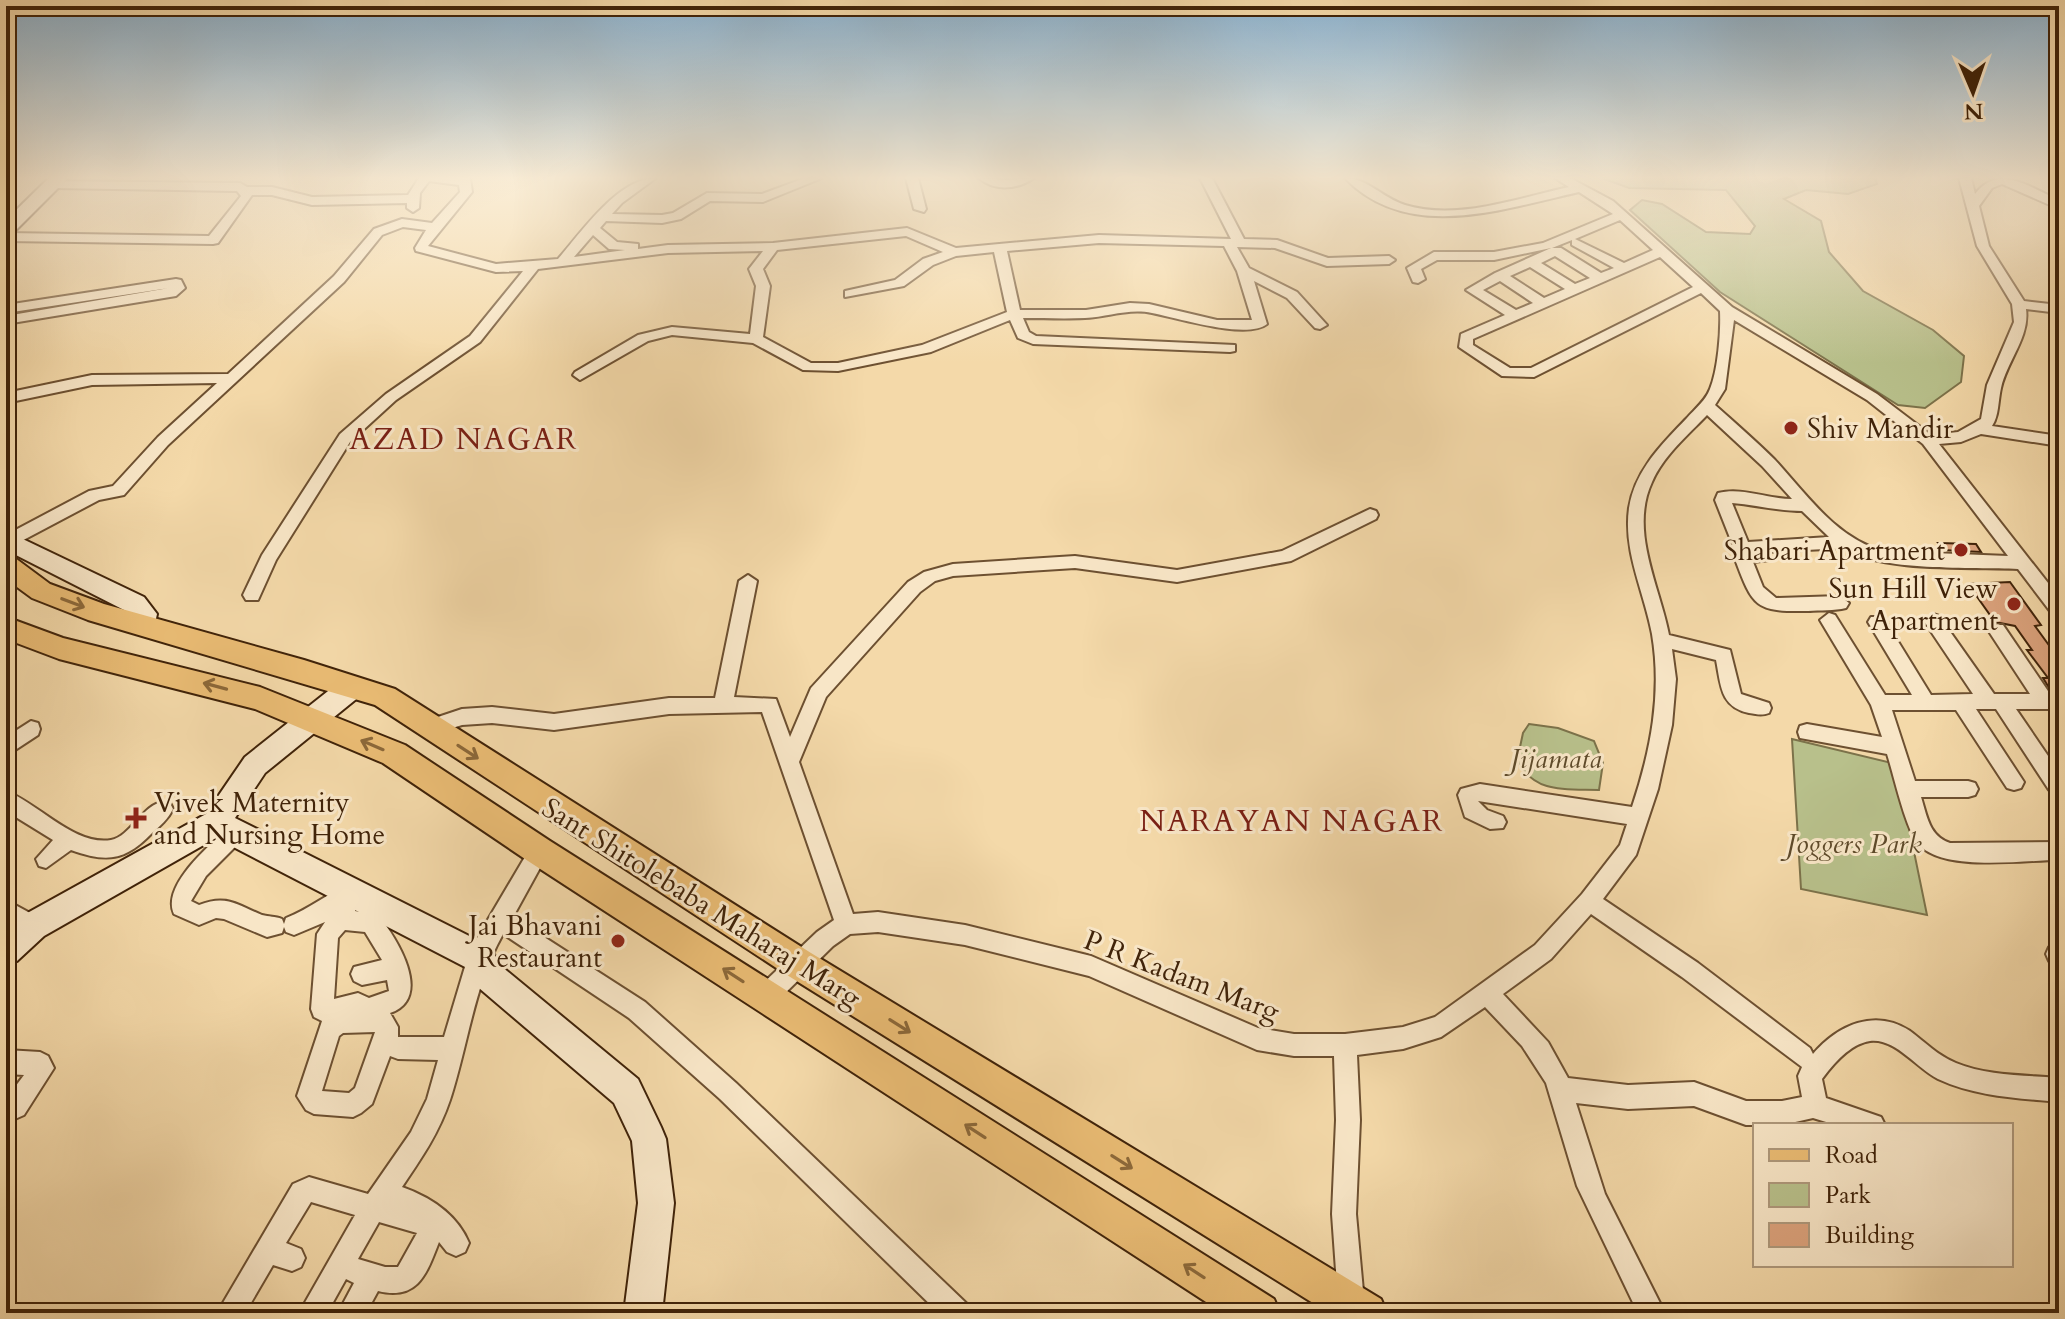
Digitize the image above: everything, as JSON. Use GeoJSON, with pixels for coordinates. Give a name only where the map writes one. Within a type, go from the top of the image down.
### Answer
{"type":"FeatureCollection","features":[{"type":"Feature","properties":{"kind":"main road","name":"Sant Shitolebaba Maharaj Marg"},"geometry":{"type":"LineString","coordinates":[[7,549],[41,591],[98,613],[385,697],[799,964],[1357,1310]]}},
{"type":"Feature","properties":{"kind":"main road","name":"Sant Shitolebaba Maharaj Marg"},"geometry":{"type":"LineString","coordinates":[[6,628],[59,648],[274,703],[394,754],[539,851],[1260,1313]]}},
{"type":"Feature","properties":{"kind":"main road"},"geometry":{"type":"LineString","coordinates":[[274,703],[304,671]]}},
{"type":"Feature","properties":{"kind":"main road"},"geometry":{"type":"LineString","coordinates":[[226,829],[255,765],[351,688]]}},
{"type":"Feature","properties":{"kind":"main road"},"geometry":{"type":"LineString","coordinates":[[6,951],[33,926],[135,851],[226,829],[346,906],[478,957],[490,977],[626,1091],[649,1139],[656,1203],[643,1313]]}},
{"type":"Feature","properties":{"kind":"street"},"geometry":{"type":"LineString","coordinates":[[182,240],[213,240]]}},
{"type":"Feature","properties":{"kind":"street"},"geometry":{"type":"LineString","coordinates":[[7,549],[95,495],[118,491],[163,441],[339,279],[372,240]]}},
{"type":"Feature","properties":{"kind":"street"},"geometry":{"type":"LineString","coordinates":[[425,240],[420,245],[423,251],[496,268],[533,267],[668,249],[773,247],[828,240]]}},
{"type":"Feature","properties":{"kind":"street"},"geometry":{"type":"LineString","coordinates":[[563,261],[581,240]]}},
{"type":"Feature","properties":{"kind":"street"},"geometry":{"type":"LineString","coordinates":[[609,240],[614,246],[625,247],[727,240]]}},
{"type":"Feature","properties":{"kind":"street"},"geometry":{"type":"LineString","coordinates":[[928,240],[954,252]]}},
{"type":"Feature","properties":{"kind":"street"},"geometry":{"type":"LineString","coordinates":[[850,294],[899,283],[928,262],[954,252],[1093,240]]}},
{"type":"Feature","properties":{"kind":"street"},"geometry":{"type":"LineString","coordinates":[[1124,240],[1287,246],[1327,262],[1389,260]]}},
{"type":"Feature","properties":{"kind":"street"},"geometry":{"type":"LineString","coordinates":[[1418,279],[1414,268],[1434,256],[1494,256],[1546,246],[1562,240]]}},
{"type":"Feature","properties":{"kind":"street"},"geometry":{"type":"LineString","coordinates":[[1516,316],[1473,290],[1583,240]]}},
{"type":"Feature","properties":{"kind":"street"},"geometry":{"type":"LineString","coordinates":[[1633,240],[1703,287],[1727,310],[1872,397],[1928,440],[2059,610]]}},
{"type":"Feature","properties":{"kind":"street"},"geometry":{"type":"LineString","coordinates":[[1645,240],[1657,253]]}},
{"type":"Feature","properties":{"kind":"street"},"geometry":{"type":"LineString","coordinates":[[1928,440],[1961,437],[1988,421],[1994,385],[2016,340],[2021,322],[2019,304],[1981,240]]}},
{"type":"Feature","properties":{"kind":"street"},"geometry":{"type":"LineString","coordinates":[[580,375],[643,338],[660,332],[686,331],[756,339],[808,367],[838,367],[926,349],[1014,314],[1086,314],[1130,307],[1149,308],[1217,324],[1260,324],[1233,242]]}},
{"type":"Feature","properties":{"kind":"street"},"geometry":{"type":"LineString","coordinates":[[1577,242],[1624,268]]}},
{"type":"Feature","properties":{"kind":"street"},"geometry":{"type":"LineString","coordinates":[[756,339],[763,286],[756,269],[773,247]]}},
{"type":"Feature","properties":{"kind":"street"},"geometry":{"type":"LineString","coordinates":[[1000,248],[1014,314],[1023,335],[1033,340],[1230,348]]}},
{"type":"Feature","properties":{"kind":"street"},"geometry":{"type":"LineString","coordinates":[[1556,251],[1601,279]]}},
{"type":"Feature","properties":{"kind":"street"},"geometry":{"type":"LineString","coordinates":[[1657,253],[1466,337],[1466,347],[1507,373],[1534,372],[1703,287]]}},
{"type":"Feature","properties":{"kind":"street"},"geometry":{"type":"LineString","coordinates":[[1531,262],[1574,289]]}},
{"type":"Feature","properties":{"kind":"street"},"geometry":{"type":"LineString","coordinates":[[252,595],[268,559],[345,438],[391,397],[475,339],[533,267]]}},
{"type":"Feature","properties":{"kind":"street"},"geometry":{"type":"LineString","coordinates":[[1244,271],[1292,295],[1320,325]]}},
{"type":"Feature","properties":{"kind":"street"},"geometry":{"type":"LineString","coordinates":[[1500,276],[1543,303]]}},
{"type":"Feature","properties":{"kind":"street"},"geometry":{"type":"LineString","coordinates":[[6,309],[176,283],[178,288],[171,293],[6,320]]}},
{"type":"Feature","properties":{"kind":"street"},"geometry":{"type":"LineString","coordinates":[[2019,304],[2059,309]]}},
{"type":"Feature","properties":{"kind":"street","name":"P R Kadam Marg"},"geometry":{"type":"LineString","coordinates":[[846,924],[892,924],[979,938],[1091,966],[1257,1039],[1294,1045],[1345,1045],[1403,1038],[1441,1026],[1543,952],[1589,901],[1629,849],[1663,725],[1667,679],[1661,640],[1638,551],[1637,510],[1643,483],[1662,453],[1707,406],[1718,389],[1728,329],[1727,310]]}},
{"type":"Feature","properties":{"kind":"street"},"geometry":{"type":"LineString","coordinates":[[6,398],[92,380],[234,378]]}},
{"type":"Feature","properties":{"kind":"street"},"geometry":{"type":"LineString","coordinates":[[1707,406],[1767,462],[1806,505],[1852,546]]}},
{"type":"Feature","properties":{"kind":"street"},"geometry":{"type":"LineString","coordinates":[[1979,429],[2059,441]]}},
{"type":"Feature","properties":{"kind":"street"},"geometry":{"type":"LineString","coordinates":[[1806,505],[1770,505],[1743,497],[1724,497],[1723,500],[1742,548],[1852,546],[1883,557],[2024,563]]}},
{"type":"Feature","properties":{"kind":"street"},"geometry":{"type":"LineString","coordinates":[[789,763],[818,693],[914,587],[930,576],[953,570],[1075,562],[1177,576],[1285,557],[1370,515]]}},
{"type":"Feature","properties":{"kind":"street"},"geometry":{"type":"LineString","coordinates":[[1840,603],[1773,605],[1758,596],[1743,559],[1746,556],[1852,546]]}},
{"type":"Feature","properties":{"kind":"street"},"geometry":{"type":"LineString","coordinates":[[723,705],[748,581]]}},
{"type":"Feature","properties":{"kind":"street"},"geometry":{"type":"LineString","coordinates":[[1829,620],[1896,748],[1923,835],[1935,847],[1950,852],[2059,851]]}},
{"type":"Feature","properties":{"kind":"street"},"geometry":{"type":"LineString","coordinates":[[1933,621],[2056,784]]}},
{"type":"Feature","properties":{"kind":"street"},"geometry":{"type":"LineString","coordinates":[[1877,622],[1926,702]]}},
{"type":"Feature","properties":{"kind":"street"},"geometry":{"type":"LineString","coordinates":[[1997,630],[2054,703]]}},
{"type":"Feature","properties":{"kind":"street"},"geometry":{"type":"LineString","coordinates":[[1661,640],[1724,655],[1733,698],[1742,704],[1762,708]]}},
{"type":"Feature","properties":{"kind":"street"},"geometry":{"type":"LineString","coordinates":[[1871,701],[2054,703]]}},
{"type":"Feature","properties":{"kind":"street"},"geometry":{"type":"LineString","coordinates":[[1961,702],[2014,782]]}},
{"type":"Feature","properties":{"kind":"street"},"geometry":{"type":"LineString","coordinates":[[430,727],[462,717],[492,715],[554,722],[669,706],[769,704],[846,924],[766,996]]}},
{"type":"Feature","properties":{"kind":"street"},"geometry":{"type":"LineString","coordinates":[[6,748],[31,729]]}},
{"type":"Feature","properties":{"kind":"street"},"geometry":{"type":"LineString","coordinates":[[1807,732],[1896,748]]}},
{"type":"Feature","properties":{"kind":"street"},"geometry":{"type":"LineString","coordinates":[[1908,789],[1968,789]]}},
{"type":"Feature","properties":{"kind":"street"},"geometry":{"type":"LineString","coordinates":[[1496,822],[1472,811],[1468,795],[1480,792],[1502,794],[1639,817]]}},
{"type":"Feature","properties":{"kind":"street"},"geometry":{"type":"LineString","coordinates":[[6,800],[91,850],[135,851],[158,818]]}},
{"type":"Feature","properties":{"kind":"street"},"geometry":{"type":"LineString","coordinates":[[226,829],[180,901],[181,907],[199,915],[225,909],[267,927],[284,926],[346,906]]}},
{"type":"Feature","properties":{"kind":"street"},"geometry":{"type":"LineString","coordinates":[[46,859],[70,838]]}},
{"type":"Feature","properties":{"kind":"street"},"geometry":{"type":"LineString","coordinates":[[312,1313],[377,1200],[420,1141],[438,1101],[478,957],[539,851]]}},
{"type":"Feature","properties":{"kind":"street"},"geometry":{"type":"LineString","coordinates":[[1589,901],[1690,970],[1802,1056]]}},
{"type":"Feature","properties":{"kind":"street"},"geometry":{"type":"LineString","coordinates":[[346,906],[370,922],[383,937],[397,968],[400,995],[396,1000],[368,1009],[358,1004],[326,1012],[322,1009],[328,934],[346,906]]}},
{"type":"Feature","properties":{"kind":"street"},"geometry":{"type":"LineString","coordinates":[[6,910],[33,926]]}},
{"type":"Feature","properties":{"kind":"street"},"geometry":{"type":"LineString","coordinates":[[498,919],[637,1010],[728,1091],[958,1313]]}},
{"type":"Feature","properties":{"kind":"street"},"geometry":{"type":"LineString","coordinates":[[362,974],[397,968]]}},
{"type":"Feature","properties":{"kind":"street"},"geometry":{"type":"LineString","coordinates":[[1487,993],[1532,1041],[1561,1089],[1571,1137],[1587,1182],[1605,1226],[1652,1313]]}},
{"type":"Feature","properties":{"kind":"street"},"geometry":{"type":"LineString","coordinates":[[1561,1089],[1628,1097],[1694,1094],[1746,1113],[1804,1110],[1814,1099],[1810,1076],[1826,1054],[1856,1034],[1878,1028],[1895,1035],[1944,1070],[1982,1082],[2059,1090]]}},
{"type":"Feature","properties":{"kind":"street"},"geometry":{"type":"LineString","coordinates":[[384,1042],[398,1048],[451,1049]]}},
{"type":"Feature","properties":{"kind":"street"},"geometry":{"type":"LineString","coordinates":[[1345,1045],[1348,1120],[1344,1214],[1357,1310]]}},
{"type":"Feature","properties":{"kind":"street"},"geometry":{"type":"LineString","coordinates":[[6,1062],[40,1064],[42,1068],[16,1107],[6,1111]]}},
{"type":"Feature","properties":{"kind":"street"},"geometry":{"type":"LineString","coordinates":[[1811,1105],[1867,1123]]}},
{"type":"Feature","properties":{"kind":"street"},"geometry":{"type":"LineString","coordinates":[[230,1313],[280,1254],[302,1193],[309,1189],[425,1208],[437,1217],[456,1243]]}},
{"type":"Feature","properties":{"kind":"street"},"geometry":{"type":"LineString","coordinates":[[340,1264],[372,1277],[399,1282],[408,1276],[432,1229],[429,1224],[377,1200]]}},
{"type":"Feature","properties":{"kind":"street"},"geometry":{"type":"LineString","coordinates":[[351,1313],[372,1277]]}},
{"type":"Feature","properties":{"kind":"green space"},"geometry":{"type":"Polygon","coordinates":[[[1662,240],[1826,240],[1829,252],[1863,291],[1933,330],[1964,356],[1961,382],[1925,408],[1898,405],[1720,292],[1662,240]]]}},
{"type":"Feature","properties":{"kind":"green space","name":"Jijamata"},"geometry":{"type":"Polygon","coordinates":[[[1529,724],[1558,728],[1594,741],[1603,763],[1599,790],[1552,788],[1525,772],[1517,761],[1523,733],[1529,724]]]}},
{"type":"Feature","properties":{"kind":"green space","name":"Joggers Park"},"geometry":{"type":"Polygon","coordinates":[[[1792,739],[1896,764],[1927,915],[1801,889],[1792,739]]]}},
{"type":"Feature","properties":{"kind":"building"},"geometry":{"type":"Polygon","coordinates":[[[1938,543],[1976,544],[1981,552],[1942,550],[1938,543]]]}},
{"type":"Feature","properties":{"kind":"building"},"geometry":{"type":"Polygon","coordinates":[[[2010,582],[2041,625],[2035,626],[2059,659],[2059,690],[2051,691],[2043,678],[2048,678],[2027,650],[2032,650],[2015,626],[1995,622],[1968,584],[2010,582]]]}},
{"type":"Feature","properties":{"kind":"place","name":"Shiv Mandir"},"geometry":{"type":"Point","coordinates":[1791,428]}},
{"type":"Feature","properties":{"kind":"place","name":"Shabari Apartment"},"geometry":{"type":"Point","coordinates":[1961,550]}},
{"type":"Feature","properties":{"kind":"place","name":"Sun Hill View Apartment"},"geometry":{"type":"Point","coordinates":[2014,604]}},
{"type":"Feature","properties":{"kind":"place","name":"Vivek Maternity and Nursing Home"},"geometry":{"type":"Point","coordinates":[136,818]}},
{"type":"Feature","properties":{"kind":"place","name":"Jai Bhavani Restaurant"},"geometry":{"type":"Point","coordinates":[618,941]}},
{"type":"Feature","properties":{"kind":"district","name":"AZAD NAGAR"},"geometry":{"type":"Point","coordinates":[464,439]}},
{"type":"Feature","properties":{"kind":"district","name":"NARAYAN NAGAR"},"geometry":{"type":"Point","coordinates":[1292,821]}}]}
